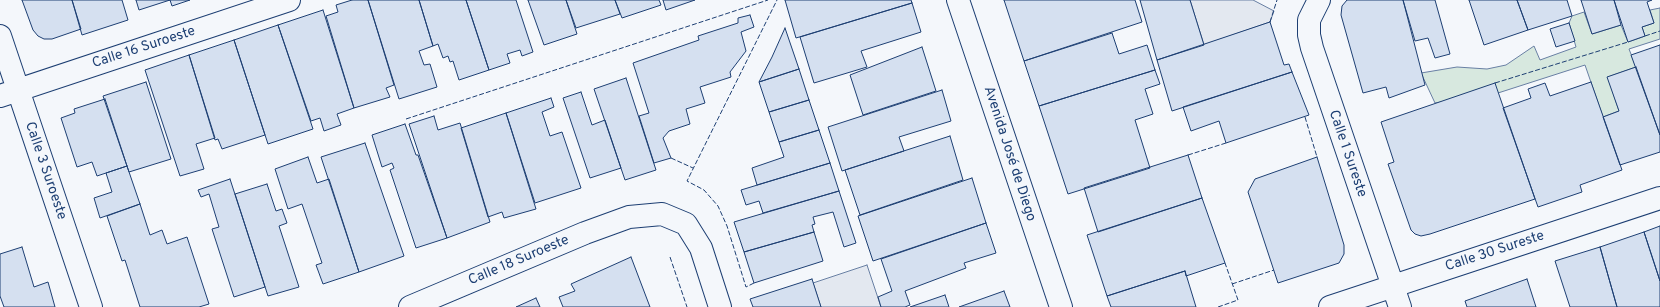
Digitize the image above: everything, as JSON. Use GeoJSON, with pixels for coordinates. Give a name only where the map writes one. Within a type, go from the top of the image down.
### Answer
{"type":"FeatureCollection","features":[{"type":"Feature","properties":{"kind":"street","name":"Calle 16 Suroeste"},"geometry":{"type":"LineString","coordinates":[[9,93],[289,0]]}},
{"type":"Feature","properties":{"kind":"street","name":"Avenida José de Diego"},"geometry":{"type":"LineString","coordinates":[[958,0],[1061,307]]}},
{"type":"Feature","properties":{"kind":"street","name":"Calle 1 Sureste"},"geometry":{"type":"LineString","coordinates":[[1319,0],[1309,20],[1309,35],[1312,48],[1400,307]]}},
{"type":"Feature","properties":{"kind":"street","name":"Calle 3 Suroeste"},"geometry":{"type":"LineString","coordinates":[[0,36],[9,93],[91,307]]}},
{"type":"Feature","properties":{"kind":"street","name":"Calle 30 Sureste"},"geometry":{"type":"LineString","coordinates":[[1330,307],[1660,198]]}},
{"type":"Feature","properties":{"kind":"street","name":"Calle 18 Suroeste"},"geometry":{"type":"LineString","coordinates":[[410,307],[585,233],[629,217],[662,214],[686,224],[701,248],[720,307]]}},
{"type":"Feature","properties":{"kind":"shaded area"},"geometry":{"type":"Polygon","coordinates":[[[1190,0],[1253,0],[1274,11],[1270,22],[1204,45],[1190,0]]]}},
{"type":"Feature","properties":{"kind":"shaded area"},"geometry":{"type":"Polygon","coordinates":[[[1660,8],[1660,39],[1629,49],[1636,67],[1608,77],[1619,111],[1603,117],[1585,65],[1498,93],[1435,103],[1421,73],[1457,67],[1487,69],[1506,65],[1534,46],[1540,60],[1576,47],[1569,23],[1572,16],[1584,12],[1592,34],[1621,25],[1628,42],[1645,36],[1642,27],[1654,23],[1650,10],[1660,8]]]}},
{"type":"Feature","properties":{"kind":"shaded area"},"geometry":{"type":"Polygon","coordinates":[[[867,265],[881,307],[821,307],[813,283],[867,265]]]}},
{"type":"Feature","properties":{"kind":"building"},"geometry":{"type":"Polygon","coordinates":[[[22,0],[72,0],[81,29],[52,39],[44,39],[38,36],[33,30],[22,0]]]}},
{"type":"Feature","properties":{"kind":"building"},"geometry":{"type":"Polygon","coordinates":[[[72,0],[122,0],[128,20],[82,35],[72,0]]]}},
{"type":"Feature","properties":{"kind":"building"},"geometry":{"type":"Polygon","coordinates":[[[136,0],[170,0],[139,10],[136,0]]]}},
{"type":"Feature","properties":{"kind":"building"},"geometry":{"type":"Polygon","coordinates":[[[170,0],[190,0],[172,6],[170,0]]]}},
{"type":"Feature","properties":{"kind":"building"},"geometry":{"type":"Polygon","coordinates":[[[352,0],[368,0],[394,85],[386,88],[390,97],[354,108],[326,16],[338,12],[336,5],[352,0]]]}},
{"type":"Feature","properties":{"kind":"building"},"geometry":{"type":"Polygon","coordinates":[[[368,0],[419,0],[433,46],[419,51],[424,65],[430,64],[437,87],[399,99],[368,0]]]}},
{"type":"Feature","properties":{"kind":"building"},"geometry":{"type":"Polygon","coordinates":[[[419,0],[466,0],[489,70],[459,80],[453,61],[450,62],[448,56],[443,58],[438,44],[433,46],[419,0]]]}},
{"type":"Feature","properties":{"kind":"building"},"geometry":{"type":"Polygon","coordinates":[[[466,0],[516,0],[533,52],[522,56],[520,50],[507,54],[510,63],[489,70],[466,0]]]}},
{"type":"Feature","properties":{"kind":"building"},"geometry":{"type":"Polygon","coordinates":[[[528,0],[566,0],[577,34],[544,45],[528,0]]]}},
{"type":"Feature","properties":{"kind":"building"},"geometry":{"type":"Polygon","coordinates":[[[566,0],[615,0],[620,14],[576,28],[566,0]]]}},
{"type":"Feature","properties":{"kind":"building"},"geometry":{"type":"Polygon","coordinates":[[[615,0],[659,0],[661,5],[622,18],[615,0]]]}},
{"type":"Feature","properties":{"kind":"building"},"geometry":{"type":"Polygon","coordinates":[[[663,0],[695,0],[666,10],[663,0]]]}},
{"type":"Feature","properties":{"kind":"building"},"geometry":{"type":"Polygon","coordinates":[[[785,0],[911,0],[912,3],[796,38],[785,0]]]}},
{"type":"Feature","properties":{"kind":"building"},"geometry":{"type":"Polygon","coordinates":[[[1004,0],[1135,0],[1142,22],[1024,61],[1004,0]]]}},
{"type":"Feature","properties":{"kind":"building"},"geometry":{"type":"Polygon","coordinates":[[[1140,0],[1190,0],[1204,45],[1157,60],[1140,0]]]}},
{"type":"Feature","properties":{"kind":"building"},"geometry":{"type":"Polygon","coordinates":[[[1347,0],[1403,0],[1425,85],[1389,98],[1386,87],[1363,93],[1341,15],[1342,6],[1347,0]]]}},
{"type":"Feature","properties":{"kind":"building"},"geometry":{"type":"Polygon","coordinates":[[[1403,0],[1435,0],[1450,54],[1435,58],[1428,38],[1415,41],[1403,0]]]}},
{"type":"Feature","properties":{"kind":"building"},"geometry":{"type":"Polygon","coordinates":[[[1469,0],[1517,0],[1528,30],[1484,45],[1469,0]]]}},
{"type":"Feature","properties":{"kind":"building"},"geometry":{"type":"Polygon","coordinates":[[[1517,0],[1567,0],[1572,16],[1528,30],[1517,0]]]}},
{"type":"Feature","properties":{"kind":"building"},"geometry":{"type":"Polygon","coordinates":[[[1581,0],[1614,0],[1621,25],[1592,34],[1581,0]]]}},
{"type":"Feature","properties":{"kind":"building"},"geometry":{"type":"Polygon","coordinates":[[[1614,0],[1652,0],[1647,2],[1654,23],[1642,27],[1645,36],[1628,42],[1614,0]]]}},
{"type":"Feature","properties":{"kind":"building"},"geometry":{"type":"Polygon","coordinates":[[[912,3],[921,32],[861,51],[867,67],[814,83],[800,37],[912,3]]]}},
{"type":"Feature","properties":{"kind":"building"},"geometry":{"type":"Polygon","coordinates":[[[323,10],[354,108],[337,114],[341,125],[324,131],[320,118],[311,121],[278,25],[323,10]]]}},
{"type":"Feature","properties":{"kind":"building"},"geometry":{"type":"Polygon","coordinates":[[[750,15],[754,27],[741,32],[746,51],[730,72],[731,77],[700,87],[705,103],[686,109],[690,124],[669,131],[663,138],[671,158],[654,163],[639,116],[649,113],[633,63],[699,40],[698,36],[738,23],[738,18],[750,15]]]}},
{"type":"Feature","properties":{"kind":"building"},"geometry":{"type":"Polygon","coordinates":[[[1270,22],[1284,65],[1289,64],[1292,72],[1172,111],[1157,60],[1270,22]]]}},
{"type":"Feature","properties":{"kind":"building"},"geometry":{"type":"Polygon","coordinates":[[[1569,23],[1575,41],[1556,47],[1550,29],[1569,23]]]}},
{"type":"Feature","properties":{"kind":"building"},"geometry":{"type":"Polygon","coordinates":[[[278,25],[313,129],[268,144],[234,40],[278,25]]]}},
{"type":"Feature","properties":{"kind":"building"},"geometry":{"type":"Polygon","coordinates":[[[785,28],[799,69],[759,82],[772,57],[785,28]]]}},
{"type":"Feature","properties":{"kind":"building"},"geometry":{"type":"Polygon","coordinates":[[[1112,33],[1119,54],[1147,45],[1155,70],[1039,106],[1024,61],[1112,33]]]}},
{"type":"Feature","properties":{"kind":"building"},"geometry":{"type":"Polygon","coordinates":[[[234,40],[265,135],[222,149],[218,139],[215,140],[189,55],[234,40]]]}},
{"type":"Feature","properties":{"kind":"building"},"geometry":{"type":"Polygon","coordinates":[[[1660,45],[1660,135],[1631,55],[1660,45]]]}},
{"type":"Feature","properties":{"kind":"building"},"geometry":{"type":"Polygon","coordinates":[[[922,47],[936,91],[863,115],[850,75],[922,47]]]}},
{"type":"Feature","properties":{"kind":"building"},"geometry":{"type":"Polygon","coordinates":[[[189,55],[215,138],[196,144],[204,169],[180,176],[145,70],[189,55]]]}},
{"type":"Feature","properties":{"kind":"building"},"geometry":{"type":"Polygon","coordinates":[[[1636,67],[1660,135],[1660,152],[1620,165],[1603,117],[1619,111],[1607,77],[1636,67]]]}},
{"type":"Feature","properties":{"kind":"building"},"geometry":{"type":"Polygon","coordinates":[[[799,69],[809,100],[769,112],[759,82],[799,69]]]}},
{"type":"Feature","properties":{"kind":"building"},"geometry":{"type":"Polygon","coordinates":[[[1155,70],[1160,84],[1145,89],[1153,114],[1135,120],[1150,168],[1068,194],[1039,106],[1155,70]]]}},
{"type":"Feature","properties":{"kind":"building"},"geometry":{"type":"Polygon","coordinates":[[[1292,72],[1309,115],[1226,143],[1219,121],[1191,131],[1183,107],[1292,72]]]}},
{"type":"Feature","properties":{"kind":"building"},"geometry":{"type":"Polygon","coordinates":[[[626,78],[656,170],[625,180],[594,89],[626,78]]]}},
{"type":"Feature","properties":{"kind":"building"},"geometry":{"type":"Polygon","coordinates":[[[146,82],[171,159],[129,172],[103,96],[146,82]]]}},
{"type":"Feature","properties":{"kind":"building"},"geometry":{"type":"Polygon","coordinates":[[[1591,82],[1622,170],[1580,185],[1582,192],[1538,207],[1503,108],[1531,98],[1528,89],[1545,83],[1550,96],[1591,82]]]}},
{"type":"Feature","properties":{"kind":"building"},"geometry":{"type":"Polygon","coordinates":[[[1495,83],[1535,199],[1430,234],[1421,236],[1415,234],[1411,230],[1388,164],[1394,162],[1381,122],[1495,83]]]}},
{"type":"Feature","properties":{"kind":"building"},"geometry":{"type":"Polygon","coordinates":[[[942,90],[951,121],[899,137],[904,151],[842,171],[828,127],[942,90]]]}},
{"type":"Feature","properties":{"kind":"building"},"geometry":{"type":"Polygon","coordinates":[[[581,92],[592,125],[605,120],[621,168],[590,178],[563,98],[581,92]]]}},
{"type":"Feature","properties":{"kind":"building"},"geometry":{"type":"Polygon","coordinates":[[[551,98],[554,107],[542,112],[550,136],[562,132],[581,188],[535,203],[506,113],[551,98]]]}},
{"type":"Feature","properties":{"kind":"building"},"geometry":{"type":"Polygon","coordinates":[[[105,99],[127,166],[97,176],[92,162],[77,167],[61,118],[75,113],[74,109],[105,99]]]}},
{"type":"Feature","properties":{"kind":"building"},"geometry":{"type":"Polygon","coordinates":[[[809,100],[819,130],[779,142],[769,112],[809,100]]]}},
{"type":"Feature","properties":{"kind":"building"},"geometry":{"type":"Polygon","coordinates":[[[506,113],[536,209],[504,218],[502,212],[488,217],[461,128],[506,113]]]}},
{"type":"Feature","properties":{"kind":"building"},"geometry":{"type":"Polygon","coordinates":[[[434,116],[438,130],[460,123],[490,222],[447,238],[409,124],[434,116]]]}},
{"type":"Feature","properties":{"kind":"building"},"geometry":{"type":"Polygon","coordinates":[[[405,124],[416,155],[418,155],[447,238],[416,248],[390,170],[394,168],[392,163],[382,167],[372,135],[405,124]]]}},
{"type":"Feature","properties":{"kind":"building"},"geometry":{"type":"Polygon","coordinates":[[[819,130],[830,163],[757,185],[752,168],[784,157],[779,142],[819,130]]]}},
{"type":"Feature","properties":{"kind":"building"},"geometry":{"type":"Polygon","coordinates":[[[950,136],[963,180],[860,215],[845,170],[950,136]]]}},
{"type":"Feature","properties":{"kind":"building"},"geometry":{"type":"Polygon","coordinates":[[[365,143],[404,256],[359,272],[321,157],[365,143]]]}},
{"type":"Feature","properties":{"kind":"building"},"geometry":{"type":"Polygon","coordinates":[[[1188,155],[1202,198],[1098,232],[1084,188],[1188,155]]]}},
{"type":"Feature","properties":{"kind":"building"},"geometry":{"type":"Polygon","coordinates":[[[308,157],[317,183],[329,179],[359,272],[323,284],[316,265],[322,263],[302,204],[288,209],[275,169],[308,157]]]}},
{"type":"Feature","properties":{"kind":"building"},"geometry":{"type":"Polygon","coordinates":[[[1317,157],[1344,245],[1344,254],[1339,263],[1278,283],[1248,192],[1255,179],[1317,157]]]}},
{"type":"Feature","properties":{"kind":"building"},"geometry":{"type":"Polygon","coordinates":[[[830,163],[839,191],[763,213],[759,201],[746,205],[741,190],[830,163]]]}},
{"type":"Feature","properties":{"kind":"building"},"geometry":{"type":"Polygon","coordinates":[[[127,166],[140,204],[100,218],[94,198],[112,192],[106,173],[127,166]]]}},
{"type":"Feature","properties":{"kind":"building"},"geometry":{"type":"Polygon","coordinates":[[[972,178],[986,223],[873,261],[858,216],[972,178]]]}},
{"type":"Feature","properties":{"kind":"building"},"geometry":{"type":"Polygon","coordinates":[[[230,179],[265,287],[234,297],[212,229],[219,227],[209,194],[201,197],[198,190],[230,179]]]}},
{"type":"Feature","properties":{"kind":"building"},"geometry":{"type":"Polygon","coordinates":[[[267,184],[276,211],[282,209],[287,223],[279,226],[299,287],[268,296],[235,194],[267,184]]]}},
{"type":"Feature","properties":{"kind":"building"},"geometry":{"type":"Polygon","coordinates":[[[839,191],[856,243],[844,247],[833,212],[813,217],[815,224],[812,225],[814,232],[744,252],[734,222],[839,191]]]}},
{"type":"Feature","properties":{"kind":"building"},"geometry":{"type":"Polygon","coordinates":[[[1202,198],[1225,263],[1186,276],[1185,271],[1107,296],[1087,235],[1202,198]]]}},
{"type":"Feature","properties":{"kind":"building"},"geometry":{"type":"Polygon","coordinates":[[[140,204],[150,235],[162,230],[167,244],[187,237],[209,304],[199,307],[140,307],[125,260],[122,261],[107,216],[140,204]]]}},
{"type":"Feature","properties":{"kind":"building"},"geometry":{"type":"Polygon","coordinates":[[[986,223],[996,253],[964,263],[966,268],[905,291],[910,305],[905,307],[881,307],[878,297],[892,291],[881,259],[986,223]]]}},
{"type":"Feature","properties":{"kind":"building"},"geometry":{"type":"Polygon","coordinates":[[[1660,226],[1660,281],[1644,232],[1660,226]]]}},
{"type":"Feature","properties":{"kind":"building"},"geometry":{"type":"Polygon","coordinates":[[[814,232],[823,261],[754,283],[744,252],[814,232]]]}},
{"type":"Feature","properties":{"kind":"building"},"geometry":{"type":"Polygon","coordinates":[[[1644,232],[1660,281],[1660,307],[1617,307],[1600,247],[1644,232]]]}},
{"type":"Feature","properties":{"kind":"building"},"geometry":{"type":"Polygon","coordinates":[[[22,247],[34,287],[48,282],[55,307],[4,307],[0,296],[0,254],[22,247]]]}},
{"type":"Feature","properties":{"kind":"building"},"geometry":{"type":"Polygon","coordinates":[[[1600,247],[1617,307],[1570,307],[1555,261],[1600,247]]]}},
{"type":"Feature","properties":{"kind":"building"},"geometry":{"type":"Polygon","coordinates":[[[631,257],[650,307],[563,307],[559,297],[575,291],[571,284],[631,257]]]}},
{"type":"Feature","properties":{"kind":"building"},"geometry":{"type":"Polygon","coordinates":[[[1185,271],[1196,307],[1111,307],[1107,296],[1185,271]]]}},
{"type":"Feature","properties":{"kind":"building"},"geometry":{"type":"Polygon","coordinates":[[[812,279],[821,307],[753,307],[750,299],[812,279]]]}},
{"type":"Feature","properties":{"kind":"building"},"geometry":{"type":"Polygon","coordinates":[[[1527,279],[1536,307],[1467,307],[1465,301],[1527,279]]]}},
{"type":"Feature","properties":{"kind":"building"},"geometry":{"type":"Polygon","coordinates":[[[1004,291],[1010,307],[959,307],[1004,291]]]}},
{"type":"Feature","properties":{"kind":"building"},"geometry":{"type":"Polygon","coordinates":[[[945,295],[949,307],[910,307],[945,295]]]}},
{"type":"Feature","properties":{"kind":"building"},"geometry":{"type":"Polygon","coordinates":[[[536,298],[540,307],[516,307],[536,298]]]}},
{"type":"Feature","properties":{"kind":"fence"},"geometry":{"type":"LineString","coordinates":[[406,119],[768,0]]}},
{"type":"Feature","properties":{"kind":"fence"},"geometry":{"type":"LineString","coordinates":[[754,283],[746,287],[727,226],[718,206],[704,190],[687,181],[777,0]]}},
{"type":"Feature","properties":{"kind":"fence"},"geometry":{"type":"LineString","coordinates":[[1270,22],[1277,0]]}},
{"type":"Feature","properties":{"kind":"fence"},"geometry":{"type":"LineString","coordinates":[[1645,36],[1660,31]]}},
{"type":"Feature","properties":{"kind":"fence"},"geometry":{"type":"LineString","coordinates":[[1495,83],[1628,42]]}},
{"type":"Feature","properties":{"kind":"fence"},"geometry":{"type":"LineString","coordinates":[[1305,117],[1317,157]]}},
{"type":"Feature","properties":{"kind":"fence"},"geometry":{"type":"LineString","coordinates":[[1188,155],[1226,143]]}},
{"type":"Feature","properties":{"kind":"fence"},"geometry":{"type":"LineString","coordinates":[[671,158],[693,168]]}},
{"type":"Feature","properties":{"kind":"fence"},"geometry":{"type":"LineString","coordinates":[[670,257],[687,307]]}},
{"type":"Feature","properties":{"kind":"fence"},"geometry":{"type":"LineString","coordinates":[[1218,307],[1238,300],[1225,263]]}},
{"type":"Feature","properties":{"kind":"fence"},"geometry":{"type":"LineString","coordinates":[[1232,284],[1274,270]]}}]}
